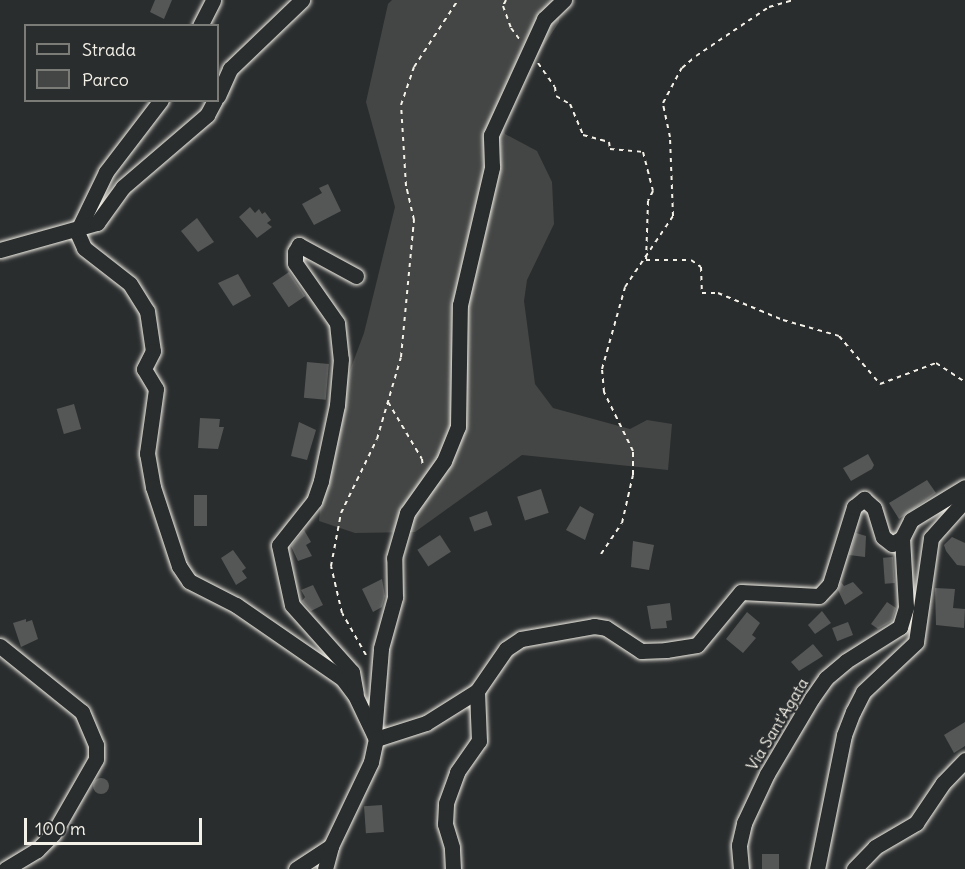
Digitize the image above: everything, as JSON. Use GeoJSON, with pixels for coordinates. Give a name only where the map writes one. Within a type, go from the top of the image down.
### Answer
{"type":"FeatureCollection","features":[{"type":"Feature","properties":{"kind":"street"},"geometry":{"type":"LineString","coordinates":[[201,24],[213,0]]}},
{"type":"Feature","properties":{"kind":"street"},"geometry":{"type":"LineString","coordinates":[[219,94],[230,69],[302,0]]}},
{"type":"Feature","properties":{"kind":"street"},"geometry":{"type":"LineString","coordinates":[[325,869],[331,846],[370,762],[375,737],[381,648],[395,597],[394,558],[407,513],[444,461],[458,427],[459,305],[492,167],[491,135],[506,97],[530,54],[544,19],[564,0]]}},
{"type":"Feature","properties":{"kind":"street"},"geometry":{"type":"LineString","coordinates":[[159,102],[106,172],[77,232],[84,248],[130,284],[147,311],[153,351],[144,369],[156,389],[147,453],[153,487],[179,566],[189,581],[260,621],[342,678],[355,695],[375,737]]}},
{"type":"Feature","properties":{"kind":"street"},"geometry":{"type":"LineString","coordinates":[[0,249],[77,232],[97,224],[123,187],[148,161],[207,115],[214,102]]}},
{"type":"Feature","properties":{"kind":"street"},"geometry":{"type":"LineString","coordinates":[[355,695],[357,686],[352,672],[292,605],[279,544],[314,501],[321,481],[337,405],[341,359],[337,323],[296,263],[295,252],[299,245],[356,276]]}},
{"type":"Feature","properties":{"kind":"street"},"geometry":{"type":"LineString","coordinates":[[375,737],[426,723],[477,691],[506,650],[521,639],[594,626],[606,628],[641,651],[666,650],[697,645],[741,592],[819,596],[830,584],[854,507],[864,499],[874,508],[883,537],[892,544],[902,538],[911,520],[965,487]]}},
{"type":"Feature","properties":{"kind":"street"},"geometry":{"type":"LineString","coordinates":[[817,869],[844,735],[853,712],[863,692],[916,642],[931,538],[965,500]]}},
{"type":"Feature","properties":{"kind":"street","name":"Via Sant'Agata"},"geometry":{"type":"LineString","coordinates":[[741,869],[739,845],[744,823],[767,774],[812,698],[826,678],[846,661],[900,627],[906,607],[902,538]]}},
{"type":"Feature","properties":{"kind":"street"},"geometry":{"type":"LineString","coordinates":[[0,646],[82,712],[96,745],[96,759],[53,834],[37,850],[5,869]]}},
{"type":"Feature","properties":{"kind":"street"},"geometry":{"type":"LineString","coordinates":[[453,869],[452,847],[445,824],[446,803],[457,772],[479,741],[481,707],[477,691]]}},
{"type":"Feature","properties":{"kind":"street"},"geometry":{"type":"LineString","coordinates":[[854,869],[875,847],[916,823],[943,783],[965,759]]}},
{"type":"Feature","properties":{"kind":"street"},"geometry":{"type":"LineString","coordinates":[[296,869],[331,846]]}},
{"type":"Feature","properties":{"kind":"path"},"geometry":{"type":"LineString","coordinates":[[379,677],[342,613],[331,567],[341,513],[371,452],[400,357],[414,220],[401,144],[401,105],[414,67],[458,0]]}},
{"type":"Feature","properties":{"kind":"path"},"geometry":{"type":"LineString","coordinates":[[506,0],[503,6],[511,28],[524,46],[535,38]]}},
{"type":"Feature","properties":{"kind":"path"},"geometry":{"type":"LineString","coordinates":[[601,554],[622,524],[633,475],[633,451],[604,392],[602,369],[625,287],[646,260],[673,216],[670,137],[663,103],[669,87],[696,56],[770,7],[794,0]]}},
{"type":"Feature","properties":{"kind":"path"},"geometry":{"type":"LineString","coordinates":[[530,54],[555,87],[556,96],[570,104],[583,135],[609,142],[610,149],[643,152],[653,190],[648,201],[646,260]]}},
{"type":"Feature","properties":{"kind":"path"},"geometry":{"type":"LineString","coordinates":[[646,260],[691,260],[701,267],[702,293],[718,293],[783,320],[839,336],[880,384],[936,363],[965,382]]}},
{"type":"Feature","properties":{"kind":"path"},"geometry":{"type":"LineString","coordinates":[[388,402],[422,459],[424,491]]}},
{"type":"Feature","properties":{"kind":"green space"},"geometry":{"type":"Polygon","coordinates":[[[392,0],[560,0],[559,22],[500,114],[505,134],[537,151],[552,182],[554,224],[527,280],[524,301],[535,384],[553,408],[630,429],[647,420],[672,424],[668,470],[522,455],[415,532],[355,533],[319,521],[325,455],[337,405],[364,333],[395,207],[366,102],[388,4],[392,0]]]}},
{"type":"Feature","properties":{"kind":"building"},"geometry":{"type":"Polygon","coordinates":[[[155,0],[172,0],[164,19],[150,12],[155,0]]]}},
{"type":"Feature","properties":{"kind":"building"},"geometry":{"type":"Polygon","coordinates":[[[328,184],[341,211],[314,225],[302,204],[322,193],[319,188],[328,184]]]}},
{"type":"Feature","properties":{"kind":"building"},"geometry":{"type":"Polygon","coordinates":[[[250,207],[255,213],[259,209],[262,214],[265,212],[271,220],[267,223],[272,227],[257,238],[239,217],[250,207]]]}},
{"type":"Feature","properties":{"kind":"building"},"geometry":{"type":"Polygon","coordinates":[[[197,218],[214,242],[198,252],[181,231],[197,218]]]}},
{"type":"Feature","properties":{"kind":"building"},"geometry":{"type":"Polygon","coordinates":[[[289,272],[305,296],[289,307],[272,283],[289,272]]]}},
{"type":"Feature","properties":{"kind":"building"},"geometry":{"type":"Polygon","coordinates":[[[238,274],[251,296],[233,306],[218,283],[238,274]]]}},
{"type":"Feature","properties":{"kind":"building"},"geometry":{"type":"Polygon","coordinates":[[[307,362],[329,364],[326,400],[304,398],[307,362]]]}},
{"type":"Feature","properties":{"kind":"building"},"geometry":{"type":"Polygon","coordinates":[[[74,404],[81,429],[64,434],[57,409],[74,404]]]}},
{"type":"Feature","properties":{"kind":"building"},"geometry":{"type":"Polygon","coordinates":[[[200,418],[220,419],[219,427],[224,427],[218,449],[198,448],[200,418]]]}},
{"type":"Feature","properties":{"kind":"building"},"geometry":{"type":"Polygon","coordinates":[[[299,422],[316,430],[307,460],[291,456],[299,422]]]}},
{"type":"Feature","properties":{"kind":"building"},"geometry":{"type":"Polygon","coordinates":[[[868,454],[874,465],[872,469],[851,481],[843,468],[868,454]]]}},
{"type":"Feature","properties":{"kind":"building"},"geometry":{"type":"Polygon","coordinates":[[[927,480],[936,493],[899,519],[889,503],[927,480]]]}},
{"type":"Feature","properties":{"kind":"building"},"geometry":{"type":"Polygon","coordinates":[[[541,489],[549,513],[525,521],[517,497],[541,489]]]}},
{"type":"Feature","properties":{"kind":"building"},"geometry":{"type":"Polygon","coordinates":[[[194,495],[207,495],[207,526],[194,526],[194,495]]]}},
{"type":"Feature","properties":{"kind":"building"},"geometry":{"type":"Polygon","coordinates":[[[580,506],[594,514],[585,540],[566,530],[580,506]]]}},
{"type":"Feature","properties":{"kind":"building"},"geometry":{"type":"Polygon","coordinates":[[[487,511],[492,525],[474,532],[469,517],[487,511]]]}},
{"type":"Feature","properties":{"kind":"building"},"geometry":{"type":"Polygon","coordinates":[[[304,530],[311,542],[306,545],[312,556],[298,561],[291,546],[304,530]]]}},
{"type":"Feature","properties":{"kind":"building"},"geometry":{"type":"Polygon","coordinates":[[[856,533],[866,536],[865,557],[849,555],[856,533]]]}},
{"type":"Feature","properties":{"kind":"building"},"geometry":{"type":"Polygon","coordinates":[[[440,535],[451,552],[428,566],[417,550],[440,535]]]}},
{"type":"Feature","properties":{"kind":"building"},"geometry":{"type":"Polygon","coordinates":[[[952,537],[965,543],[965,566],[957,565],[946,551],[944,545],[952,537]]]}},
{"type":"Feature","properties":{"kind":"building"},"geometry":{"type":"Polygon","coordinates":[[[633,541],[654,545],[649,570],[631,567],[633,541]]]}},
{"type":"Feature","properties":{"kind":"building"},"geometry":{"type":"Polygon","coordinates":[[[233,550],[246,568],[242,571],[247,578],[236,585],[221,558],[233,550]]]}},
{"type":"Feature","properties":{"kind":"building"},"geometry":{"type":"Polygon","coordinates":[[[893,557],[895,583],[885,584],[883,558],[893,557]]]}},
{"type":"Feature","properties":{"kind":"building"},"geometry":{"type":"Polygon","coordinates":[[[382,579],[385,596],[382,607],[373,612],[362,589],[382,579]]]}},
{"type":"Feature","properties":{"kind":"building"},"geometry":{"type":"Polygon","coordinates":[[[841,582],[844,586],[853,582],[863,593],[845,605],[838,590],[841,582]]]}},
{"type":"Feature","properties":{"kind":"building"},"geometry":{"type":"Polygon","coordinates":[[[313,585],[323,605],[311,611],[302,601],[305,597],[301,590],[313,585]]]}},
{"type":"Feature","properties":{"kind":"building"},"geometry":{"type":"Polygon","coordinates":[[[935,588],[955,589],[953,608],[965,609],[964,628],[936,625],[935,588]]]}},
{"type":"Feature","properties":{"kind":"building"},"geometry":{"type":"Polygon","coordinates":[[[887,602],[896,608],[892,621],[878,629],[871,624],[887,602]]]}},
{"type":"Feature","properties":{"kind":"building"},"geometry":{"type":"Polygon","coordinates":[[[670,603],[672,620],[666,621],[667,628],[651,629],[647,606],[670,603]]]}},
{"type":"Feature","properties":{"kind":"building"},"geometry":{"type":"Polygon","coordinates":[[[822,611],[831,623],[815,634],[808,625],[822,611]]]}},
{"type":"Feature","properties":{"kind":"building"},"geometry":{"type":"Polygon","coordinates":[[[747,612],[760,623],[752,635],[756,638],[743,653],[726,639],[747,612]]]}},
{"type":"Feature","properties":{"kind":"building"},"geometry":{"type":"Polygon","coordinates":[[[26,619],[26,622],[32,620],[38,639],[21,647],[13,623],[26,619]]]}},
{"type":"Feature","properties":{"kind":"building"},"geometry":{"type":"Polygon","coordinates":[[[848,622],[853,635],[837,641],[832,628],[848,622]]]}},
{"type":"Feature","properties":{"kind":"building"},"geometry":{"type":"Polygon","coordinates":[[[813,644],[823,656],[799,671],[791,662],[813,644]]]}},
{"type":"Feature","properties":{"kind":"building"},"geometry":{"type":"Polygon","coordinates":[[[965,722],[965,746],[954,753],[944,735],[965,722]]]}},
{"type":"Feature","properties":{"kind":"building"},"geometry":{"type":"Polygon","coordinates":[[[98,778],[104,778],[109,786],[107,792],[98,794],[93,789],[93,783],[98,778]]]}},
{"type":"Feature","properties":{"kind":"building"},"geometry":{"type":"Polygon","coordinates":[[[382,805],[384,832],[366,833],[364,806],[382,805]]]}},
{"type":"Feature","properties":{"kind":"building"},"geometry":{"type":"Polygon","coordinates":[[[762,854],[779,854],[779,869],[762,869],[762,854]]]}}]}
